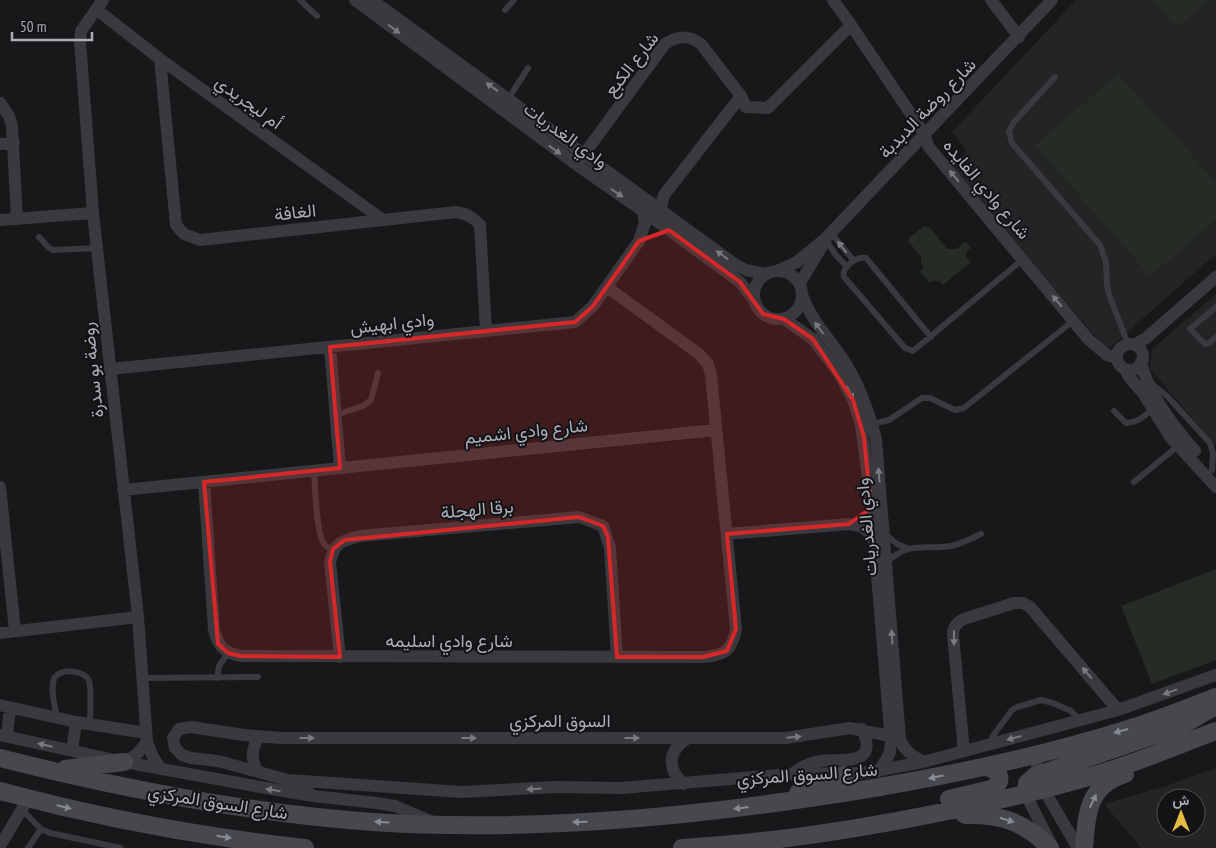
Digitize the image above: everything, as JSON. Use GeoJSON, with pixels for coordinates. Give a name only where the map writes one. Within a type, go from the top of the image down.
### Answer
{"type":"FeatureCollection","features":[{"type":"Feature","properties":{"kind":"main road","name":"شارع السوق المركزي"},"geometry":{"type":"LineString","coordinates":[[0,758],[49,771],[132,788],[269,811],[375,822],[530,824],[610,820],[678,816],[868,791],[1034,755],[1129,729],[1216,697]]}},
{"type":"Feature","properties":{"kind":"main road"},"geometry":{"type":"LineString","coordinates":[[682,848],[726,846],[809,836],[1026,795],[1042,782],[1194,720],[1216,706]]}},
{"type":"Feature","properties":{"kind":"main road"},"geometry":{"type":"LineString","coordinates":[[1042,782],[1121,767],[1216,732]]}},
{"type":"Feature","properties":{"kind":"main road"},"geometry":{"type":"LineString","coordinates":[[1084,848],[1087,816],[1091,800],[1100,788],[1120,776],[1198,748],[1216,732]]}},
{"type":"Feature","properties":{"kind":"main road"},"geometry":{"type":"LineString","coordinates":[[49,771],[124,762]]}},
{"type":"Feature","properties":{"kind":"main road"},"geometry":{"type":"LineString","coordinates":[[809,836],[874,816],[993,788],[998,784],[998,773],[994,769],[984,767]]}},
{"type":"Feature","properties":{"kind":"main road"},"geometry":{"type":"LineString","coordinates":[[765,805],[844,775]]}},
{"type":"Feature","properties":{"kind":"main road","name":"شارع السوق المركزي"},"geometry":{"type":"LineString","coordinates":[[0,791],[25,804],[263,846],[305,848]]}},
{"type":"Feature","properties":{"kind":"main road"},"geometry":{"type":"LineString","coordinates":[[907,819],[964,815],[995,816],[1021,825],[1052,848]]}},
{"type":"Feature","properties":{"kind":"street","name":"وادي الغدريات"},"geometry":{"type":"LineString","coordinates":[[355,0],[373,3],[508,99],[643,211],[740,282],[754,300]]}},
{"type":"Feature","properties":{"kind":"street","name":"شارع وادي الفايده"},"geometry":{"type":"LineString","coordinates":[[833,0],[925,135],[928,146],[1073,321],[1100,351],[1117,358]]}},
{"type":"Feature","properties":{"kind":"street"},"geometry":{"type":"LineString","coordinates":[[991,0],[1019,37]]}},
{"type":"Feature","properties":{"kind":"street","name":"شارع روضة الدبدبة"},"geometry":{"type":"LineString","coordinates":[[779,270],[797,262],[828,236],[1019,37],[1052,0]]}},
{"type":"Feature","properties":{"kind":"street","name":"وادي الغدريات"},"geometry":{"type":"LineString","coordinates":[[373,3],[580,160],[660,211],[736,265],[746,270],[766,274]]}},
{"type":"Feature","properties":{"kind":"street","name":"أم ليجريدي"},"geometry":{"type":"LineString","coordinates":[[99,5],[160,59],[383,220]]}},
{"type":"Feature","properties":{"kind":"street","name":"روضة بو سدرة"},"geometry":{"type":"LineString","coordinates":[[99,5],[81,31],[80,41],[93,213],[138,617],[147,737],[153,757],[161,770]]}},
{"type":"Feature","properties":{"kind":"street","name":"شارع الكبع"},"geometry":{"type":"LineString","coordinates":[[580,160],[665,44],[672,39],[687,37],[695,39],[701,44],[741,96],[746,106],[768,108],[851,25]]}},
{"type":"Feature","properties":{"kind":"street","name":"الغافة"},"geometry":{"type":"LineString","coordinates":[[160,59],[176,225],[184,234],[200,240],[456,212],[473,217],[480,225],[486,331]]}},
{"type":"Feature","properties":{"kind":"street"},"geometry":{"type":"LineString","coordinates":[[660,211],[664,195],[741,96]]}},
{"type":"Feature","properties":{"kind":"street"},"geometry":{"type":"LineString","coordinates":[[0,103],[11,121],[14,143],[17,219]]}},
{"type":"Feature","properties":{"kind":"street"},"geometry":{"type":"LineString","coordinates":[[0,144],[14,143]]}},
{"type":"Feature","properties":{"kind":"street","name":"وادي ابهيش"},"geometry":{"type":"LineString","coordinates":[[110,369],[575,322],[592,306],[639,241],[644,230],[643,211]]}},
{"type":"Feature","properties":{"kind":"street"},"geometry":{"type":"LineString","coordinates":[[0,220],[93,213]]}},
{"type":"Feature","properties":{"kind":"street"},"geometry":{"type":"LineString","coordinates":[[639,241],[650,234],[669,230]]}},
{"type":"Feature","properties":{"kind":"street","name":"شارع روضة الدبدبة"},"geometry":{"type":"LineString","coordinates":[[800,283],[828,236]]}},
{"type":"Feature","properties":{"kind":"street"},"geometry":{"type":"LineString","coordinates":[[779,270],[793,276],[800,283],[802,297],[797,311],[784,318],[773,319],[763,314],[754,300],[756,285],[766,274],[779,270]]}},
{"type":"Feature","properties":{"kind":"street"},"geometry":{"type":"LineString","coordinates":[[1136,351],[1142,346],[1146,338],[1216,277]]}},
{"type":"Feature","properties":{"kind":"street","name":"شارع وادي اسليمه"},"geometry":{"type":"LineString","coordinates":[[228,653],[240,656],[340,657],[703,657],[716,656],[727,651],[734,643],[736,629],[711,375],[708,364],[699,354],[607,287]]}},
{"type":"Feature","properties":{"kind":"street","name":"وادي الغدريات"},"geometry":{"type":"LineString","coordinates":[[802,297],[816,323],[851,373],[864,399],[876,439],[879,535],[890,736],[890,753],[879,771]]}},
{"type":"Feature","properties":{"kind":"street","name":"وادي الغدريات"},"geometry":{"type":"LineString","coordinates":[[784,318],[813,339],[840,375],[853,400],[864,437],[871,508],[886,563],[900,739],[909,754],[923,762]]}},
{"type":"Feature","properties":{"kind":"street"},"geometry":{"type":"LineString","coordinates":[[330,347],[340,468]]}},
{"type":"Feature","properties":{"kind":"street"},"geometry":{"type":"LineString","coordinates":[[1121,347],[1136,351],[1139,366],[1133,370],[1125,369],[1119,365],[1117,358],[1121,347]]}},
{"type":"Feature","properties":{"kind":"street"},"geometry":{"type":"LineString","coordinates":[[1136,351],[1144,377],[1172,425],[1214,473]]}},
{"type":"Feature","properties":{"kind":"street"},"geometry":{"type":"LineString","coordinates":[[1125,369],[1129,377],[1143,392],[1152,410],[1171,438],[1216,487]]}},
{"type":"Feature","properties":{"kind":"street","name":"شارع وادي اشميم"},"geometry":{"type":"LineString","coordinates":[[123,490],[716,430]]}},
{"type":"Feature","properties":{"kind":"street"},"geometry":{"type":"LineString","coordinates":[[204,482],[214,630],[218,644],[228,653]]}},
{"type":"Feature","properties":{"kind":"street"},"geometry":{"type":"LineString","coordinates":[[0,487],[2,522],[15,631]]}},
{"type":"Feature","properties":{"kind":"street"},"geometry":{"type":"LineString","coordinates":[[849,524],[862,518],[871,508]]}},
{"type":"Feature","properties":{"kind":"street","name":"برقا الهجلة"},"geometry":{"type":"LineString","coordinates":[[333,549],[345,540],[360,536],[579,517],[592,521],[603,526],[610,548],[617,657]]}},
{"type":"Feature","properties":{"kind":"street"},"geometry":{"type":"LineString","coordinates":[[727,534],[849,524],[862,527],[879,535]]}},
{"type":"Feature","properties":{"kind":"street"},"geometry":{"type":"LineString","coordinates":[[333,549],[330,562],[340,657]]}},
{"type":"Feature","properties":{"kind":"street"},"geometry":{"type":"LineString","coordinates":[[963,751],[964,741],[953,635],[954,628],[961,620],[1014,603],[1023,603],[1030,607],[1118,710]]}},
{"type":"Feature","properties":{"kind":"street"},"geometry":{"type":"LineString","coordinates":[[0,633],[138,617]]}},
{"type":"Feature","properties":{"kind":"street","name":"شارع السوق المركزي"},"geometry":{"type":"LineString","coordinates":[[288,780],[462,792],[555,788],[621,788],[792,774],[844,775],[879,771],[923,762],[1118,710],[1216,675]]}},
{"type":"Feature","properties":{"kind":"street"},"geometry":{"type":"LineString","coordinates":[[3,736],[5,707],[147,737],[137,754],[124,762]]}},
{"type":"Feature","properties":{"kind":"street"},"geometry":{"type":"LineString","coordinates":[[72,751],[76,722]]}},
{"type":"Feature","properties":{"kind":"street","name":"السوق المركزي"},"geometry":{"type":"LineString","coordinates":[[313,796],[288,780],[218,761],[190,758],[182,755],[175,748],[173,738],[179,729],[191,726],[258,737],[786,738],[850,728],[890,736]]}},
{"type":"Feature","properties":{"kind":"street"},"geometry":{"type":"LineString","coordinates":[[792,774],[811,763],[819,761],[856,759],[865,751],[866,741],[862,729]]}},
{"type":"Feature","properties":{"kind":"street","name":"شارع السوق المركزي"},"geometry":{"type":"LineString","coordinates":[[3,736],[161,770],[313,796],[395,806],[440,824]]}},
{"type":"Feature","properties":{"kind":"street"},"geometry":{"type":"LineString","coordinates":[[258,737],[253,746],[252,756],[254,766],[258,772]]}},
{"type":"Feature","properties":{"kind":"street"},"geometry":{"type":"LineString","coordinates":[[684,784],[674,772],[672,757],[678,743],[688,738]]}},
{"type":"Feature","properties":{"kind":"street"},"geometry":{"type":"LineString","coordinates":[[1034,755],[1042,782],[1078,848]]}},
{"type":"Feature","properties":{"kind":"street","name":"شارع السوق المركزي"},"geometry":{"type":"LineString","coordinates":[[354,800],[384,788]]}},
{"type":"Feature","properties":{"kind":"street"},"geometry":{"type":"LineString","coordinates":[[1026,795],[1052,848]]}},
{"type":"Feature","properties":{"kind":"street"},"geometry":{"type":"LineString","coordinates":[[0,846],[25,804]]}},
{"type":"Feature","properties":{"kind":"lane"},"geometry":{"type":"LineString","coordinates":[[300,0],[317,16]]}},
{"type":"Feature","properties":{"kind":"lane"},"geometry":{"type":"LineString","coordinates":[[505,10],[514,0]]}},
{"type":"Feature","properties":{"kind":"lane"},"geometry":{"type":"LineString","coordinates":[[508,99],[528,68]]}},
{"type":"Feature","properties":{"kind":"lane"},"geometry":{"type":"LineString","coordinates":[[1055,77],[1013,123],[1009,132],[1012,143],[1100,245],[1106,262],[1107,286],[1110,297],[1136,351]]}},
{"type":"Feature","properties":{"kind":"lane"},"geometry":{"type":"LineString","coordinates":[[39,236],[53,250],[97,248]]}},
{"type":"Feature","properties":{"kind":"lane"},"geometry":{"type":"LineString","coordinates":[[828,236],[854,261]]}},
{"type":"Feature","properties":{"kind":"lane"},"geometry":{"type":"LineString","coordinates":[[828,236],[836,255],[847,267]]}},
{"type":"Feature","properties":{"kind":"lane"},"geometry":{"type":"LineString","coordinates":[[931,337],[866,258],[858,258],[843,270],[844,277],[907,350],[916,349],[931,337],[1016,265]]}},
{"type":"Feature","properties":{"kind":"lane"},"geometry":{"type":"LineString","coordinates":[[1216,307],[1190,329],[1205,344],[1216,337]]}},
{"type":"Feature","properties":{"kind":"lane"},"geometry":{"type":"LineString","coordinates":[[872,424],[888,420],[922,398],[930,398],[956,410],[964,408],[1073,321]]}},
{"type":"Feature","properties":{"kind":"lane"},"geometry":{"type":"LineString","coordinates":[[336,415],[362,406],[371,400],[378,373]]}},
{"type":"Feature","properties":{"kind":"lane"},"geometry":{"type":"LineString","coordinates":[[1114,411],[1126,423],[1132,423],[1152,410]]}},
{"type":"Feature","properties":{"kind":"lane"},"geometry":{"type":"LineString","coordinates":[[1134,482],[1178,446]]}},
{"type":"Feature","properties":{"kind":"lane"},"geometry":{"type":"LineString","coordinates":[[314,470],[319,530],[322,541],[326,546],[333,549]]}},
{"type":"Feature","properties":{"kind":"lane"},"geometry":{"type":"LineString","coordinates":[[886,563],[907,548],[952,545],[981,534]]}},
{"type":"Feature","properties":{"kind":"lane"},"geometry":{"type":"LineString","coordinates":[[879,535],[907,548]]}},
{"type":"Feature","properties":{"kind":"lane"},"geometry":{"type":"LineString","coordinates":[[217,678],[219,666],[228,653]]}},
{"type":"Feature","properties":{"kind":"lane"},"geometry":{"type":"LineString","coordinates":[[57,718],[52,686],[54,677],[60,673],[80,672],[86,675],[89,682],[90,724]]}},
{"type":"Feature","properties":{"kind":"lane"},"geometry":{"type":"LineString","coordinates":[[142,678],[258,677]]}},
{"type":"Feature","properties":{"kind":"lane"},"geometry":{"type":"LineString","coordinates":[[991,744],[992,737],[1012,710],[1041,700],[1071,711],[1080,720]]}},
{"type":"Feature","properties":{"kind":"lane"},"geometry":{"type":"LineString","coordinates":[[25,804],[41,829],[121,848]]}},
{"type":"Feature","properties":{"kind":"lane"},"geometry":{"type":"LineString","coordinates":[[28,848],[41,829]]}},
{"type":"Feature","properties":{"kind":"highlighted area"},"geometry":{"type":"Polygon","coordinates":[[[669,230],[740,282],[763,314],[784,319],[813,339],[853,400],[864,437],[871,508],[849,524],[727,534],[736,629],[727,651],[703,657],[617,657],[608,537],[603,526],[579,517],[345,540],[333,549],[330,562],[340,657],[240,656],[228,653],[218,644],[204,482],[340,468],[330,347],[575,322],[593,306],[639,241],[669,230]]]}},
{"type":"Feature","properties":{"kind":"shaded area"},"geometry":{"type":"Polygon","coordinates":[[[1076,0],[1216,0],[1216,254],[1107,350],[952,168],[967,151],[952,132],[1076,0]]]}},
{"type":"Feature","properties":{"kind":"shaded area"},"geometry":{"type":"Polygon","coordinates":[[[1152,0],[1208,0],[1177,27],[1152,0]]]}},
{"type":"Feature","properties":{"kind":"shaded area"},"geometry":{"type":"Polygon","coordinates":[[[1118,74],[1216,182],[1216,220],[1150,276],[1035,145],[1118,74]]]}},
{"type":"Feature","properties":{"kind":"shaded area"},"geometry":{"type":"Polygon","coordinates":[[[924,226],[930,228],[947,249],[957,249],[965,241],[971,248],[967,251],[966,257],[971,262],[943,285],[940,281],[932,281],[930,283],[920,272],[924,267],[921,264],[921,257],[908,241],[909,238],[924,226]]]}},
{"type":"Feature","properties":{"kind":"shaded area"},"geometry":{"type":"Polygon","coordinates":[[[1216,294],[1216,446],[1150,369],[1152,349],[1216,294]]]}},
{"type":"Feature","properties":{"kind":"shaded area"},"geometry":{"type":"Polygon","coordinates":[[[1216,569],[1216,660],[1152,684],[1121,606],[1216,569]]]}},
{"type":"Feature","properties":{"kind":"shaded area"},"geometry":{"type":"Polygon","coordinates":[[[1216,768],[1216,848],[1141,848],[1104,804],[1156,789],[1156,838],[1206,838],[1206,788],[1160,788],[1216,768]]]}}]}
